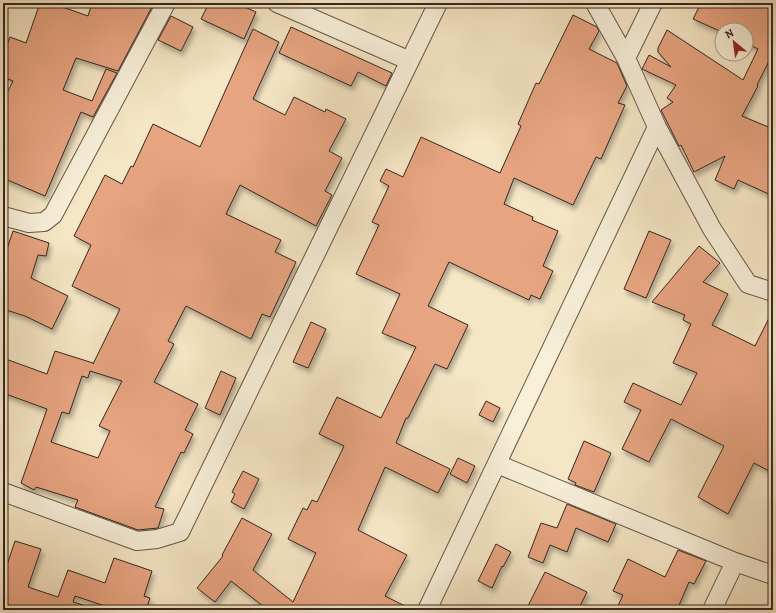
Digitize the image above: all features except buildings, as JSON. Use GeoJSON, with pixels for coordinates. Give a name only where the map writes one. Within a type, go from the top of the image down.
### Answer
{"type":"FeatureCollection","features":[{"type":"Feature","properties":{"kind":"street"},"geometry":{"type":"LineString","coordinates":[[3,216],[29,223],[44,222],[53,215],[166,3]]}},
{"type":"Feature","properties":{"kind":"street"},"geometry":{"type":"LineString","coordinates":[[277,3],[410,61]]}},
{"type":"Feature","properties":{"kind":"street"},"geometry":{"type":"LineString","coordinates":[[3,492],[137,541],[157,540],[180,532],[438,3]]}},
{"type":"Feature","properties":{"kind":"street"},"geometry":{"type":"LineString","coordinates":[[595,3],[626,58],[657,127],[712,229],[748,284],[773,292]]}},
{"type":"Feature","properties":{"kind":"street"},"geometry":{"type":"LineString","coordinates":[[626,58],[653,3]]}},
{"type":"Feature","properties":{"kind":"street"},"geometry":{"type":"LineString","coordinates":[[427,610],[657,127]]}},
{"type":"Feature","properties":{"kind":"street"},"geometry":{"type":"LineString","coordinates":[[497,464],[735,562],[773,575]]}},
{"type":"Feature","properties":{"kind":"street"},"geometry":{"type":"LineString","coordinates":[[712,610],[735,562]]}}]}
